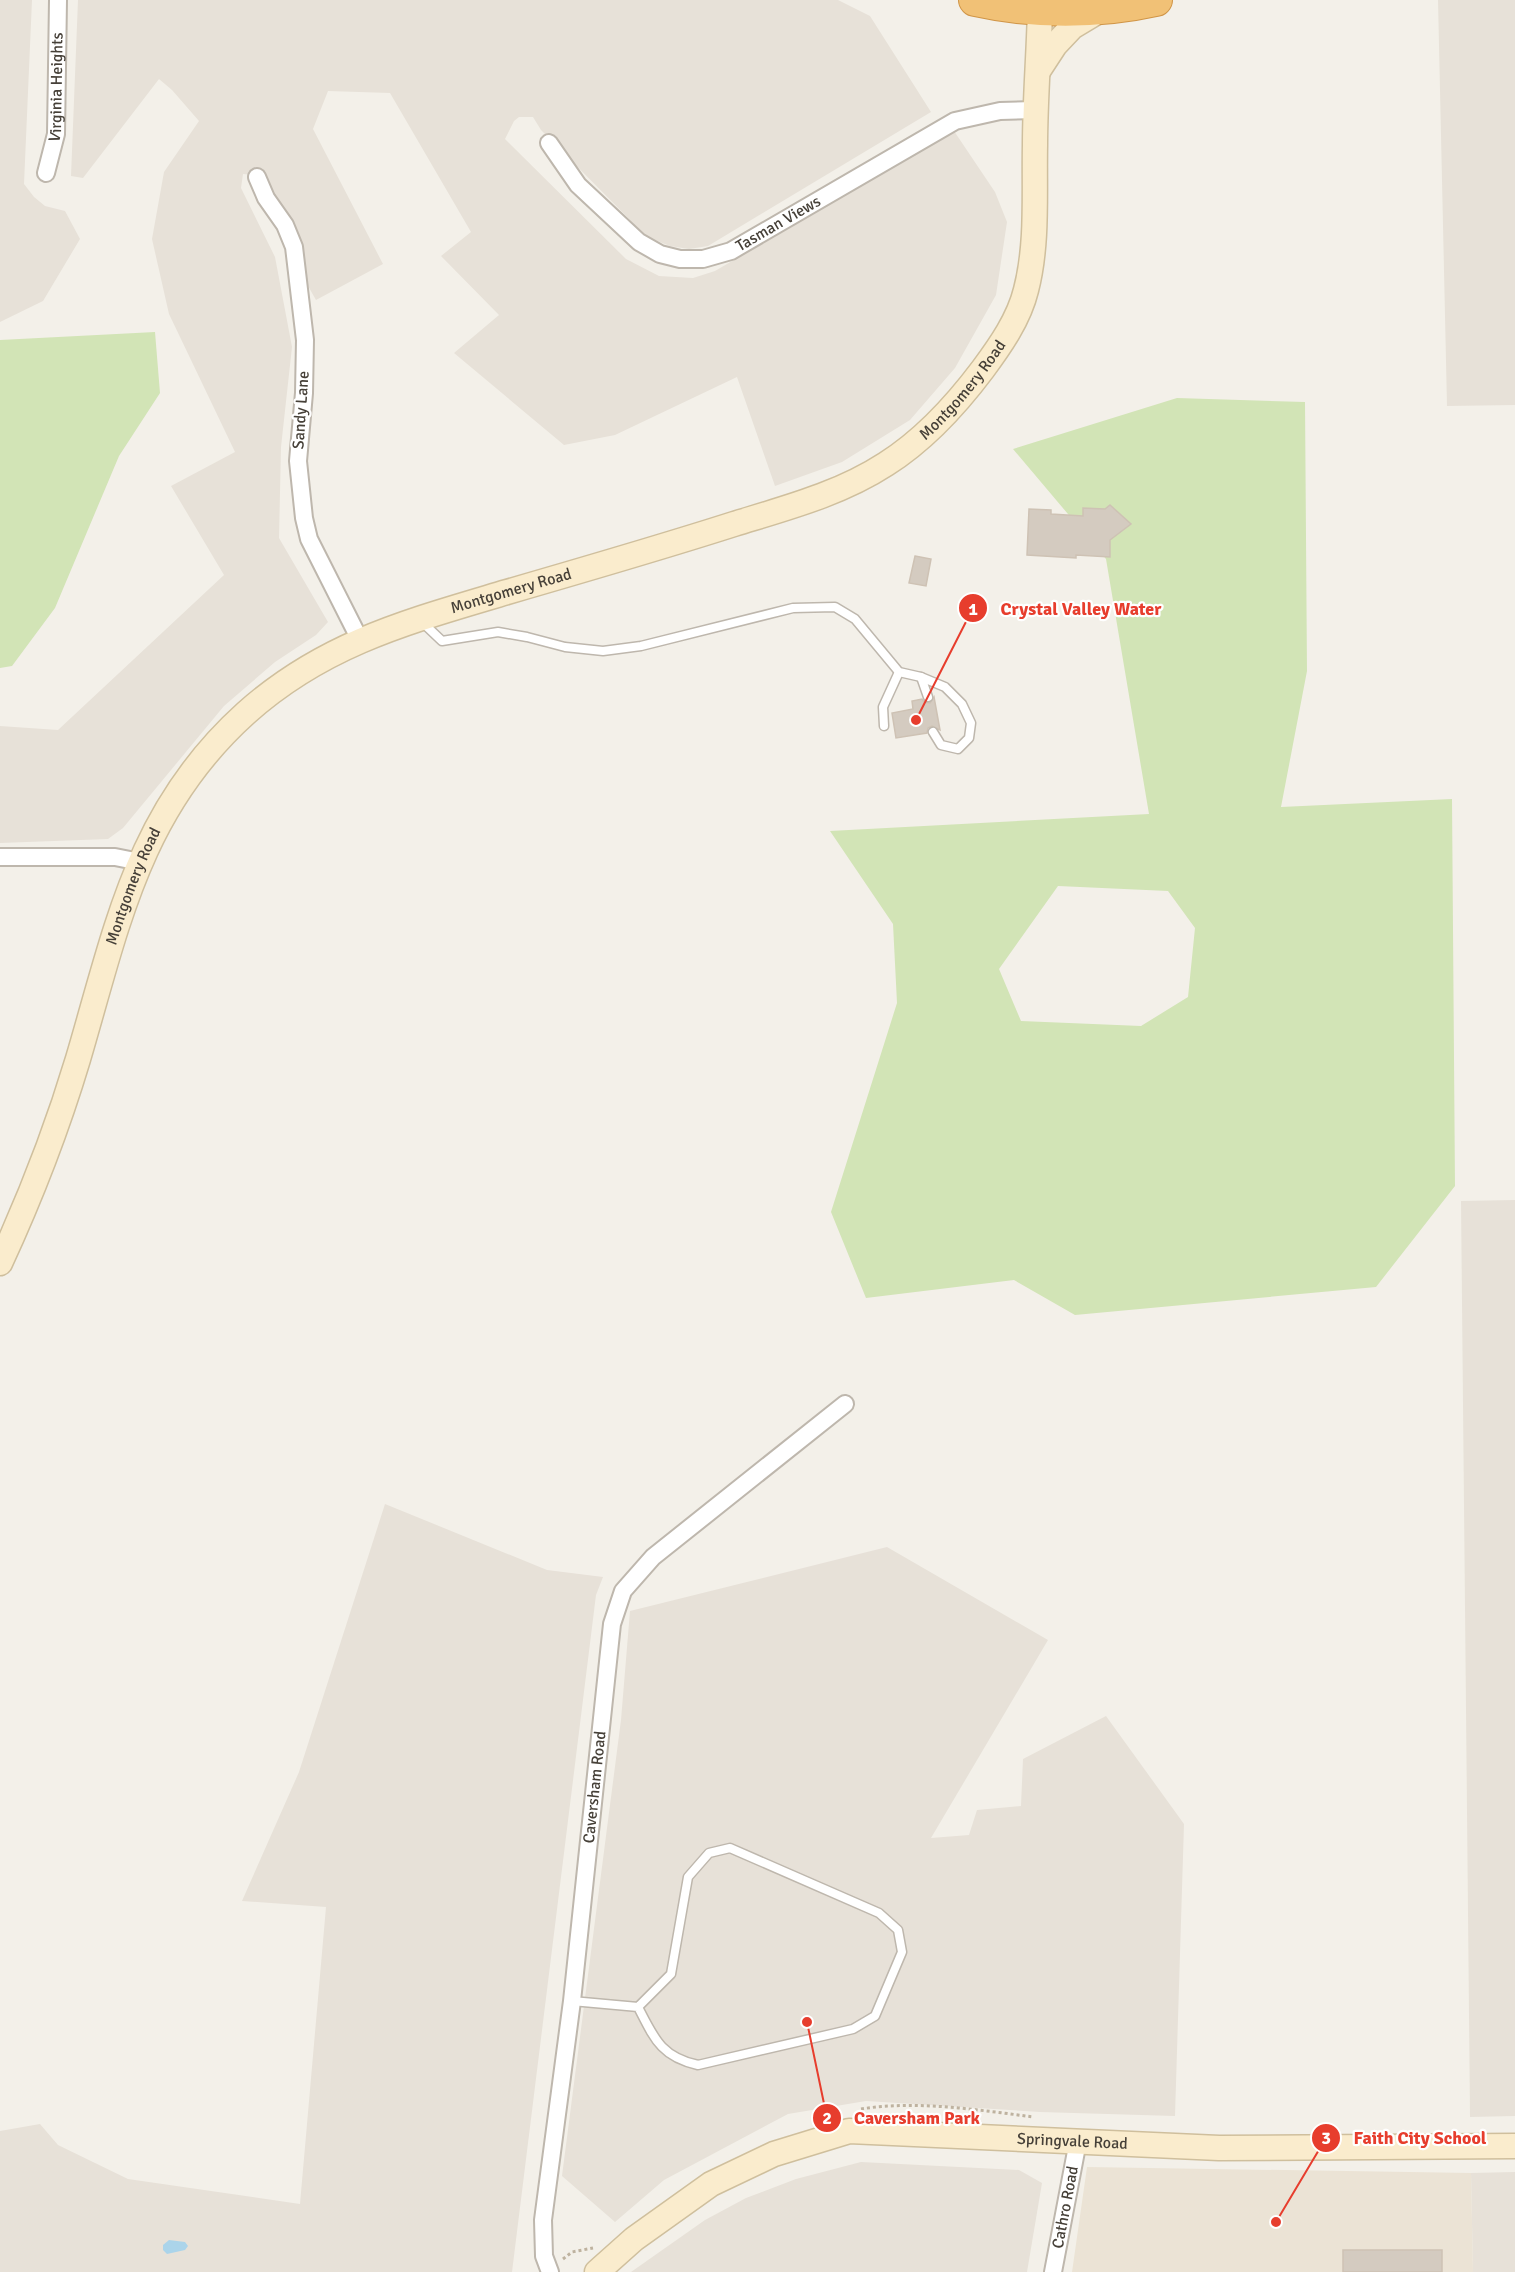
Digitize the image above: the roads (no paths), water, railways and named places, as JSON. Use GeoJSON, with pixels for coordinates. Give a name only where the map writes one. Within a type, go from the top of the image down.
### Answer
{"type":"FeatureCollection","features":[{"type":"Feature","properties":{"kind":"highway"},"geometry":{"type":"LineString","coordinates":[[975,0],[1040,9],[1104,8],[1156,0]]}},
{"type":"Feature","properties":{"kind":"street","name":"Virginia Heights"},"geometry":{"type":"LineString","coordinates":[[46,173],[56,134],[58,0]]}},
{"type":"Feature","properties":{"kind":"street"},"geometry":{"type":"LineString","coordinates":[[1037,72],[1055,45],[1072,27],[1104,8]]}},
{"type":"Feature","properties":{"kind":"street","name":"Montgomery Road"},"geometry":{"type":"LineString","coordinates":[[0,1263],[43,1165],[113,936],[153,832],[186,779],[246,713],[280,685],[327,656],[360,640],[419,619],[830,493],[886,464],[911,446],[953,406],[987,363],[1017,315],[1026,292],[1033,228],[1040,9]]}},
{"type":"Feature","properties":{"kind":"street","name":"Tasman Views"},"geometry":{"type":"LineString","coordinates":[[549,143],[578,185],[639,242],[660,254],[680,259],[703,259],[731,251],[955,121],[1000,111],[1035,110]]}},
{"type":"Feature","properties":{"kind":"street","name":"Sandy Lane"},"geometry":{"type":"LineString","coordinates":[[257,177],[266,198],[285,225],[294,247],[305,340],[304,393],[298,461],[304,518],[309,539],[360,640]]}},
{"type":"Feature","properties":{"kind":"street"},"geometry":{"type":"LineString","coordinates":[[0,857],[116,857],[140,862]]}},
{"type":"Feature","properties":{"kind":"street","name":"Caversham Road"},"geometry":{"type":"LineString","coordinates":[[550,2272],[544,2256],[543,2220],[572,2001],[612,1624],[624,1591],[653,1557],[845,1404]]}},
{"type":"Feature","properties":{"kind":"street","name":"Springvale Road"},"geometry":{"type":"LineString","coordinates":[[597,2272],[634,2239],[711,2184],[774,2154],[849,2131],[1219,2148],[1515,2146]]}},
{"type":"Feature","properties":{"kind":"street","name":"Cathro Road"},"geometry":{"type":"LineString","coordinates":[[1053,2272],[1078,2141]]}},
{"type":"Feature","properties":{"kind":"lane"},"geometry":{"type":"LineString","coordinates":[[419,619],[442,641],[498,632],[565,647],[603,651],[640,646],[794,608],[835,608],[855,619],[898,672],[921,677],[945,687],[962,704],[971,723],[969,738],[958,749],[941,746],[933,732]]}},
{"type":"Feature","properties":{"kind":"lane"},"geometry":{"type":"LineString","coordinates":[[884,726],[883,707],[898,672]]}},
{"type":"Feature","properties":{"kind":"lane"},"geometry":{"type":"LineString","coordinates":[[921,677],[928,698]]}},
{"type":"Feature","properties":{"kind":"lane"},"geometry":{"type":"LineString","coordinates":[[730,1848],[879,1913],[898,1930],[903,1952],[875,2016],[853,2029],[698,2065],[680,2061],[661,2047],[638,2007],[671,1974],[688,1876],[709,1852],[730,1848]]}},
{"type":"Feature","properties":{"kind":"lane"},"geometry":{"type":"LineString","coordinates":[[572,2001],[638,2007]]}},
{"type":"Feature","properties":{"kind":"water"},"geometry":{"type":"Polygon","coordinates":[[[169,2240],[185,2242],[188,2246],[185,2250],[167,2254],[163,2250],[163,2245],[169,2240]]]}},
{"type":"Feature","properties":{"kind":"place","name":"Crystal Valley Water"},"geometry":{"type":"Point","coordinates":[916,720]}},
{"type":"Feature","properties":{"kind":"place","name":"Caversham Park"},"geometry":{"type":"Point","coordinates":[807,2022]}},
{"type":"Feature","properties":{"kind":"place","name":"Faith City School"},"geometry":{"type":"Point","coordinates":[1276,2222]}}]}
